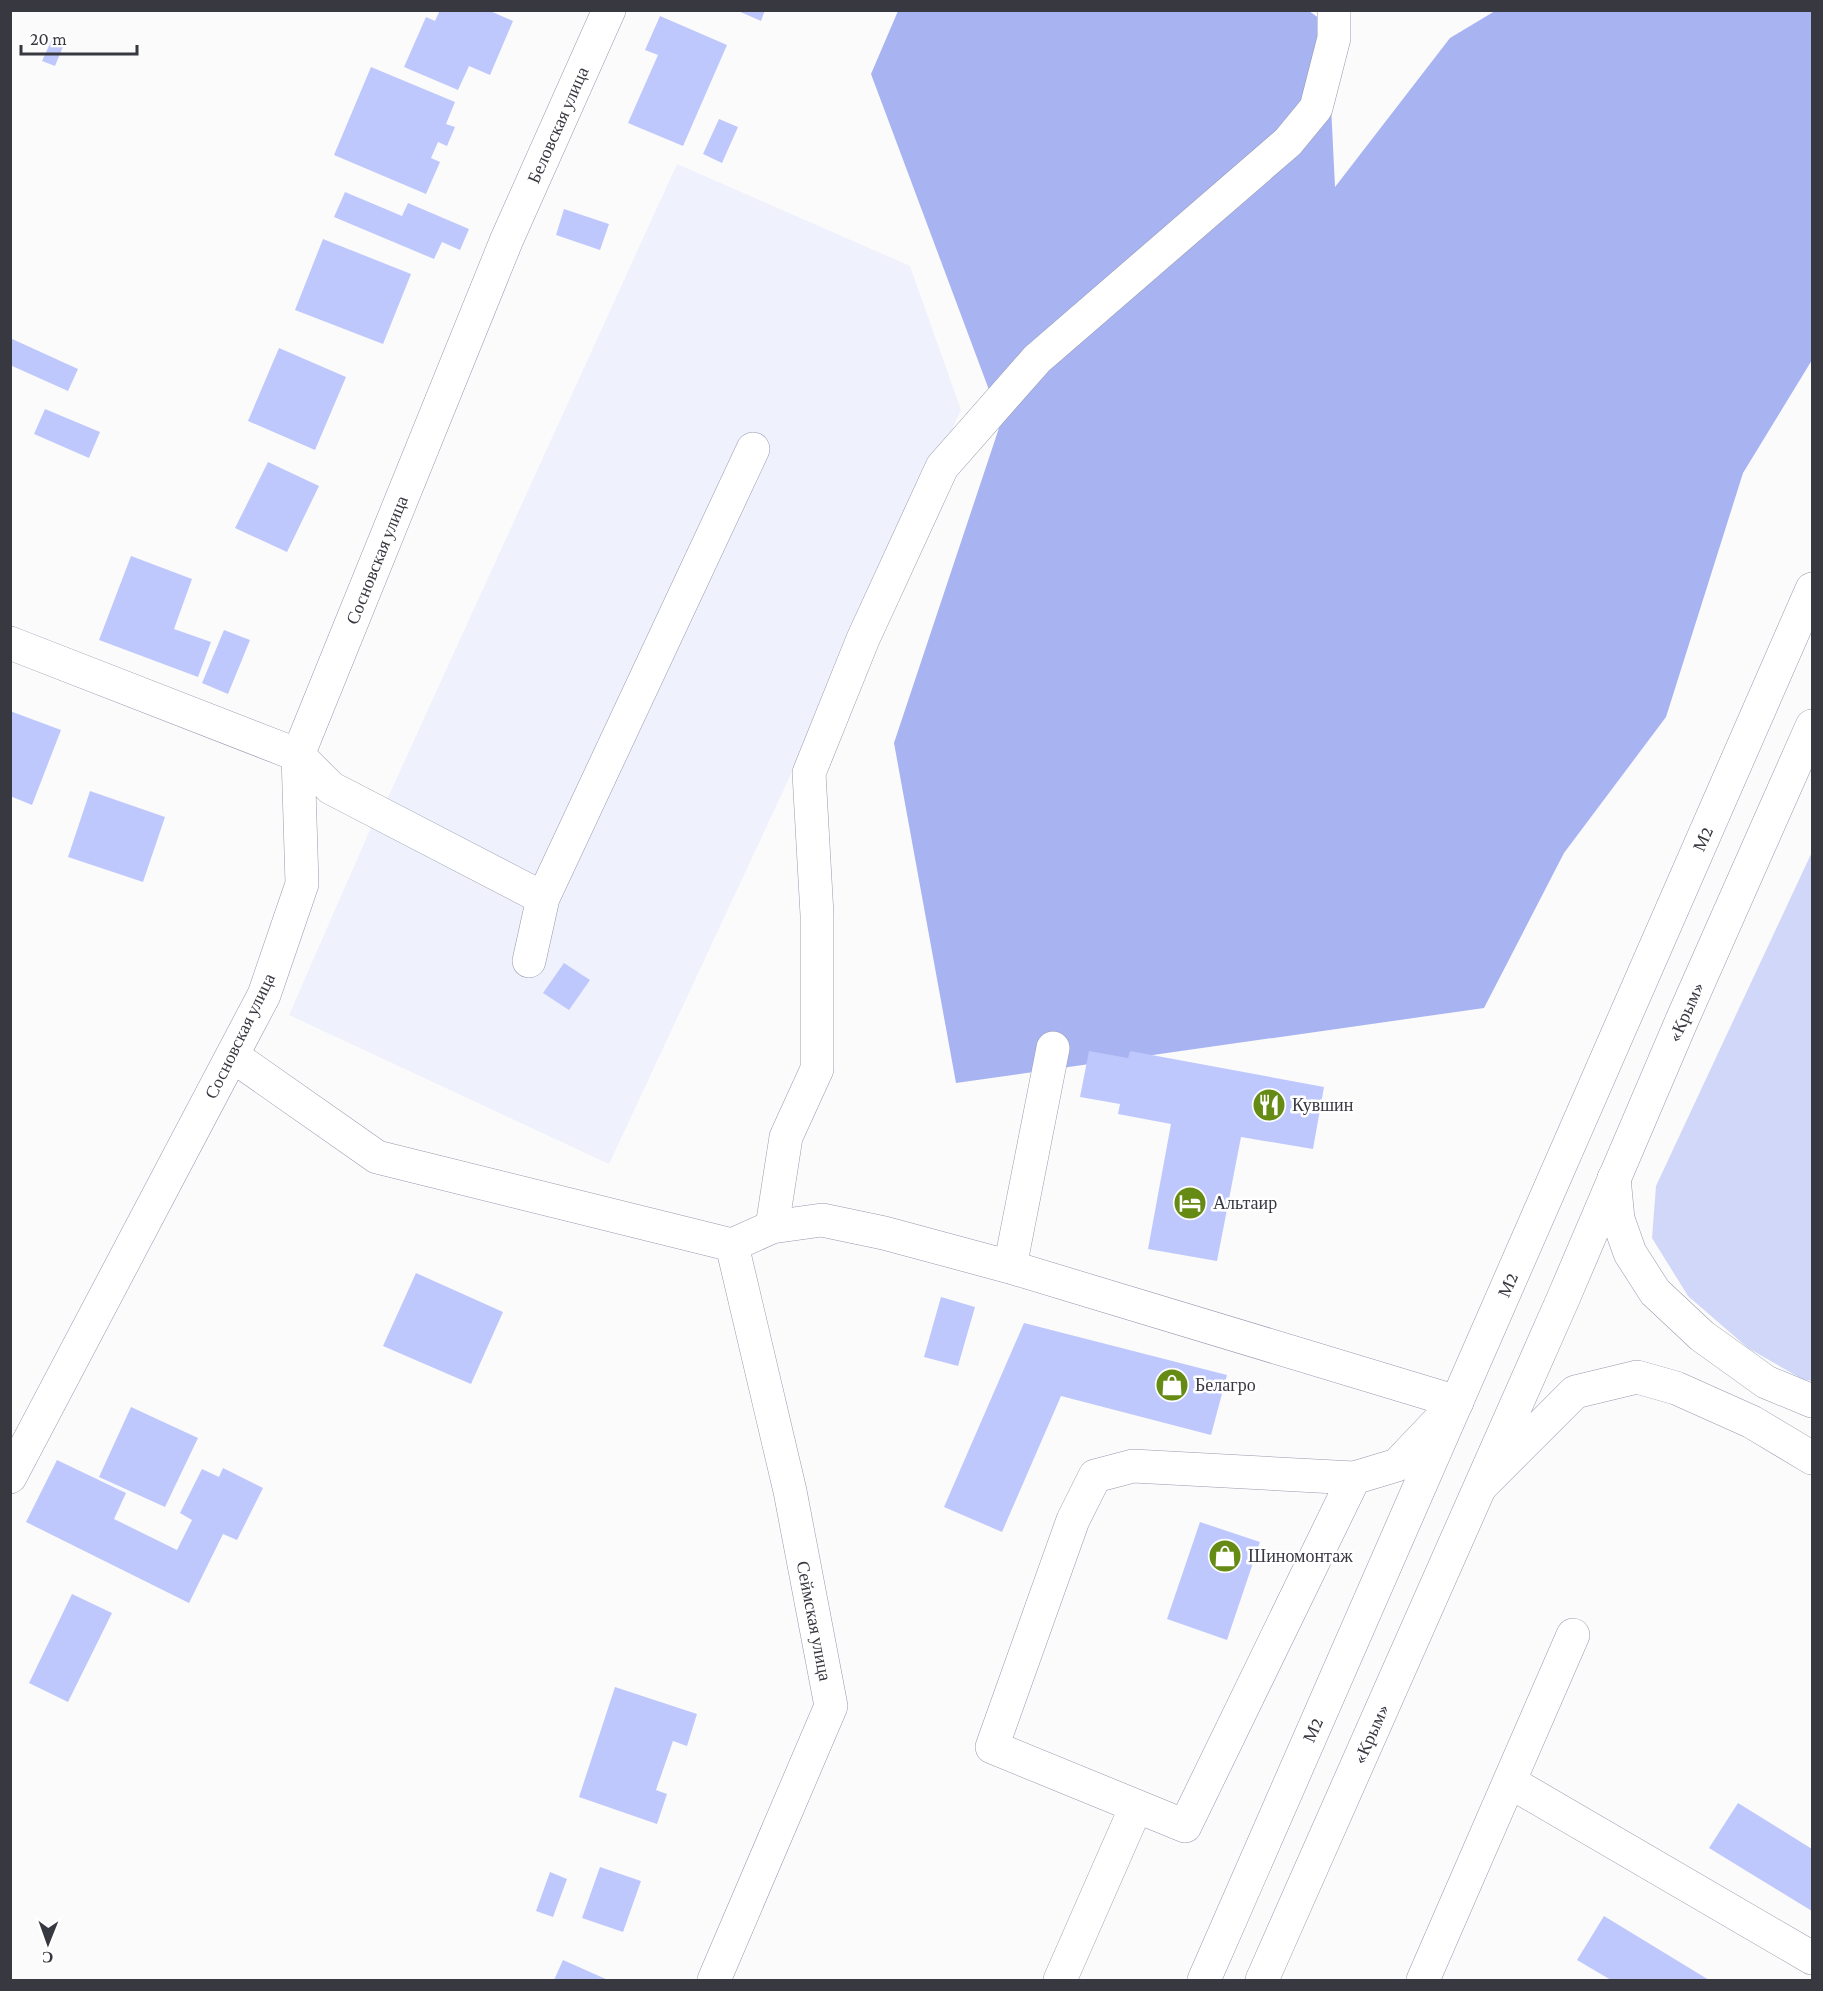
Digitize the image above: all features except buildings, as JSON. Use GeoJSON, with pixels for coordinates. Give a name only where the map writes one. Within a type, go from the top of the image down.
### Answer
{"type":"FeatureCollection","features":[{"type":"Feature","properties":{"kind":"main road","name":"Беловская улица"},"geometry":{"type":"LineString","coordinates":[[502,253],[609,10]]}},
{"type":"Feature","properties":{"kind":"main road"},"geometry":{"type":"LineString","coordinates":[[772,1227],[786,1137],[817,1069],[817,915],[808,773],[863,639],[942,467],[1037,359],[1288,142],[1316,108],[1334,38],[1334,10]]}},
{"type":"Feature","properties":{"kind":"main road","name":"Сосновская улица"},"geometry":{"type":"LineString","coordinates":[[10,1477],[264,995],[302,884],[298,755],[502,253]]}},
{"type":"Feature","properties":{"kind":"main road"},"geometry":{"type":"LineString","coordinates":[[529,961],[543,898],[753,449]]}},
{"type":"Feature","properties":{"kind":"main road","name":"М2"},"geometry":{"type":"LineString","coordinates":[[1204,1980],[1812,589]]}},
{"type":"Feature","properties":{"kind":"main road"},"geometry":{"type":"LineString","coordinates":[[10,643],[298,755],[331,789],[543,898]]}},
{"type":"Feature","properties":{"kind":"main road","name":"«Крым»"},"geometry":{"type":"LineString","coordinates":[[1262,1980],[1563,1299],[1682,1020],[1812,726]]}},
{"type":"Feature","properties":{"kind":"main road"},"geometry":{"type":"LineString","coordinates":[[1010,1267],[1053,1048]]}},
{"type":"Feature","properties":{"kind":"main road"},"geometry":{"type":"LineString","coordinates":[[233,1056],[377,1157],[732,1245],[772,1227],[822,1220],[884,1233],[1010,1267],[1457,1402],[1397,1465],[1354,1478],[1133,1466],[1095,1476],[1073,1520],[992,1747],[1185,1826],[1354,1478]]}},
{"type":"Feature","properties":{"kind":"main road"},"geometry":{"type":"LineString","coordinates":[[1614,1178],[1618,1219],[1630,1253],[1654,1292],[1702,1336],[1766,1382],[1812,1401]]}},
{"type":"Feature","properties":{"kind":"main road","name":"Сеймская улица"},"geometry":{"type":"LineString","coordinates":[[714,1980],[831,1706],[790,1491],[732,1245]]}},
{"type":"Feature","properties":{"kind":"main road"},"geometry":{"type":"LineString","coordinates":[[1479,1487],[1575,1392],[1637,1377],[1676,1388],[1752,1422],[1812,1458]]}},
{"type":"Feature","properties":{"kind":"main road"},"geometry":{"type":"LineString","coordinates":[[1423,1980],[1574,1635]]}},
{"type":"Feature","properties":{"kind":"main road"},"geometry":{"type":"LineString","coordinates":[[1510,1782],[1812,1958]]}},
{"type":"Feature","properties":{"kind":"main road"},"geometry":{"type":"LineString","coordinates":[[1060,1980],[1136,1807]]}},
{"type":"Feature","properties":{"kind":"shaded area"},"geometry":{"type":"Polygon","coordinates":[[[898,11],[1309,11],[1327,24],[1335,187],[1450,38],[1495,11],[1812,11],[1812,360],[1743,473],[1666,717],[1564,853],[1484,1008],[956,1083],[894,743],[1001,422],[871,74],[898,11]]]}},
{"type":"Feature","properties":{"kind":"shaded area"},"geometry":{"type":"Polygon","coordinates":[[[677,164],[910,266],[961,410],[609,1164],[289,1015],[373,823],[390,793],[677,164]]]}},
{"type":"Feature","properties":{"kind":"shaded area"},"geometry":{"type":"Polygon","coordinates":[[[1812,852],[1812,1381],[1802,1379],[1748,1348],[1688,1296],[1652,1238],[1656,1186],[1812,852]]]}},
{"type":"Feature","properties":{"kind":"place","name":"Кувшин"},"geometry":{"type":"Point","coordinates":[1269,1105]}},
{"type":"Feature","properties":{"kind":"place","name":"Альтаир"},"geometry":{"type":"Point","coordinates":[1190,1203]}},
{"type":"Feature","properties":{"kind":"place","name":"Белагро"},"geometry":{"type":"Point","coordinates":[1172,1385]}},
{"type":"Feature","properties":{"kind":"place","name":"Шиномонтаж"},"geometry":{"type":"Point","coordinates":[1225,1556]}}]}
